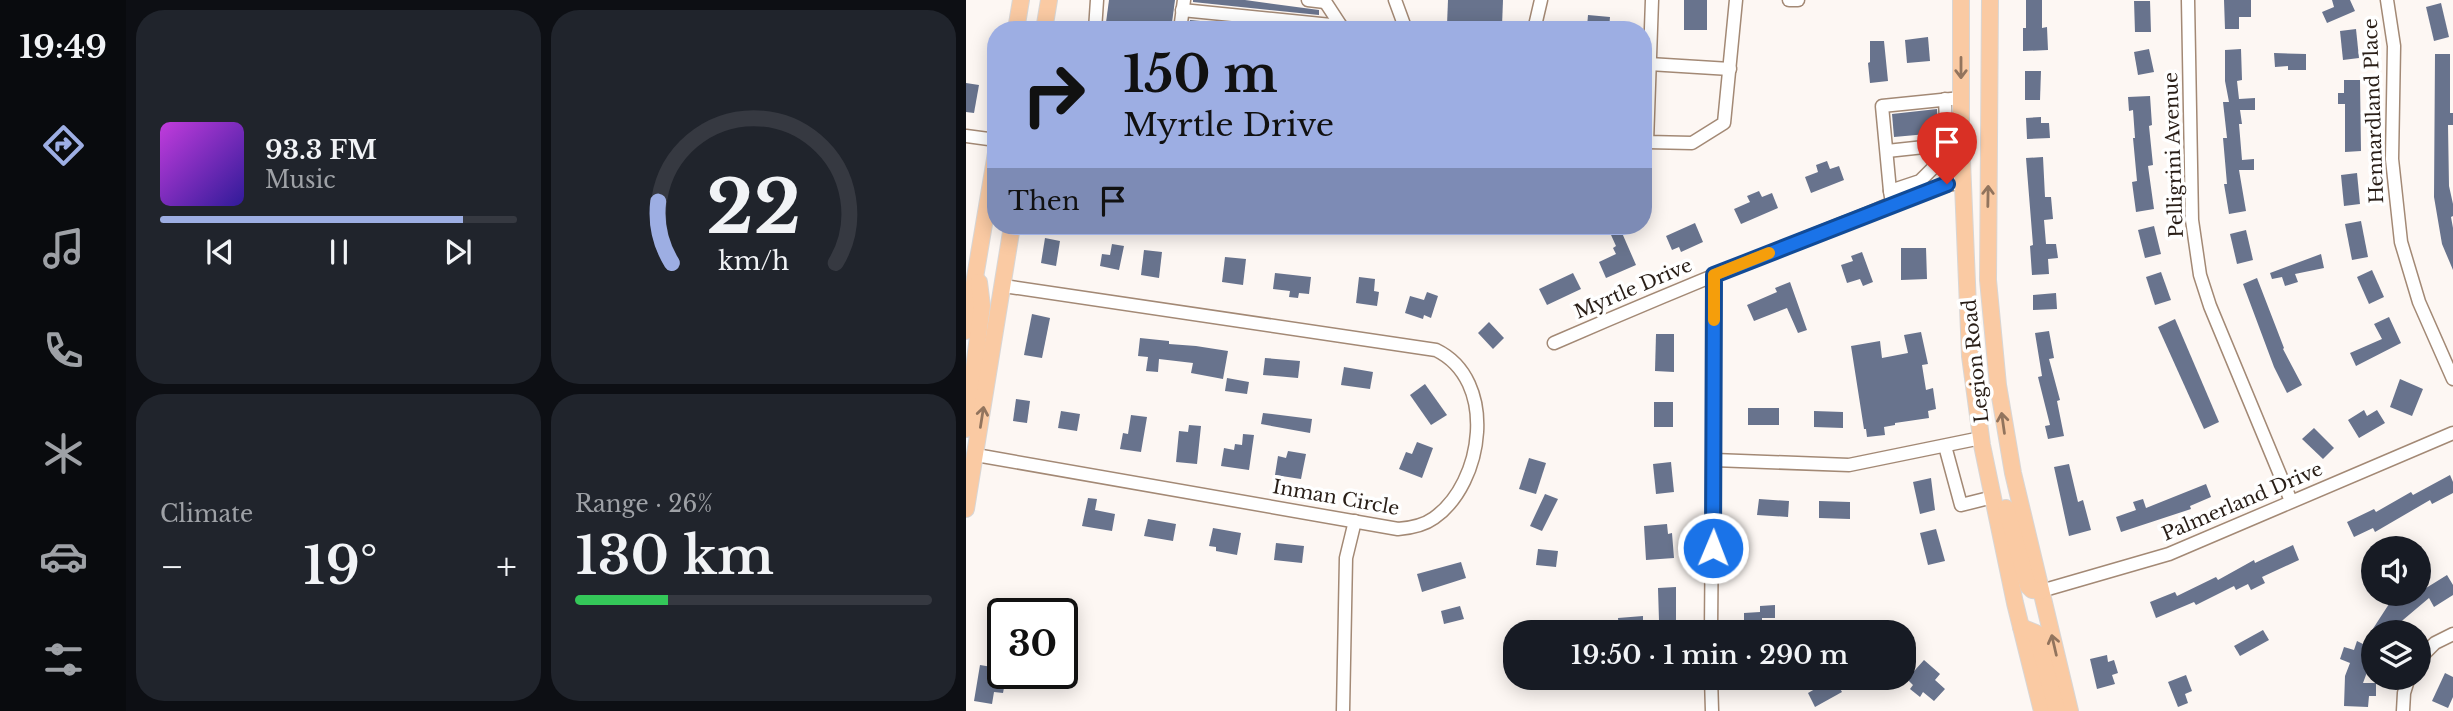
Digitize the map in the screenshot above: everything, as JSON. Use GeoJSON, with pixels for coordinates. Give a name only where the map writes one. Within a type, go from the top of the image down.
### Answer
{"type":"FeatureCollection","features":[{"type":"Feature","properties":{"kind":"main road"},"geometry":{"type":"LineString","coordinates":[[1018,21],[1021,0]]}},
{"type":"Feature","properties":{"kind":"main road"},"geometry":{"type":"LineString","coordinates":[[1046,21],[1049,0]]}},
{"type":"Feature","properties":{"kind":"main road","name":"Legion Road"},"geometry":{"type":"LineString","coordinates":[[1961,0],[1953,98],[1954,144],[1963,183],[1970,356],[1993,497],[2042,711]]}},
{"type":"Feature","properties":{"kind":"main road","name":"Legion Road"},"geometry":{"type":"LineString","coordinates":[[1990,0],[1990,314],[2004,430],[2070,711]]}},
{"type":"Feature","properties":{"kind":"main road"},"geometry":{"type":"LineString","coordinates":[[966,331],[987,205]]}},
{"type":"Feature","properties":{"kind":"main road"},"geometry":{"type":"LineString","coordinates":[[966,509],[971,453],[1011,235]]}},
{"type":"Feature","properties":{"kind":"main road"},"geometry":{"type":"LineString","coordinates":[[966,429],[982,306],[976,269]]}},
{"type":"Feature","properties":{"kind":"main road"},"geometry":{"type":"LineString","coordinates":[[1990,479],[2001,493],[2028,586],[2032,590],[2041,591]]}},
{"type":"Feature","properties":{"kind":"main road"},"geometry":{"type":"LineString","coordinates":[[2021,627],[2036,633],[2057,711]]}},
{"type":"Feature","properties":{"kind":"street"},"geometry":{"type":"LineString","coordinates":[[1095,21],[1097,0]]}},
{"type":"Feature","properties":{"kind":"street"},"geometry":{"type":"LineString","coordinates":[[1308,0],[1324,1],[1337,21]]}},
{"type":"Feature","properties":{"kind":"street"},"geometry":{"type":"LineString","coordinates":[[1395,0],[1403,21]]}},
{"type":"Feature","properties":{"kind":"street"},"geometry":{"type":"LineString","coordinates":[[1536,21],[1541,0]]}},
{"type":"Feature","properties":{"kind":"street"},"geometry":{"type":"LineString","coordinates":[[1651,21],[1652,0]]}},
{"type":"Feature","properties":{"kind":"street"},"geometry":{"type":"LineString","coordinates":[[1652,142],[1692,143],[1724,123],[1736,0]]}},
{"type":"Feature","properties":{"kind":"street"},"geometry":{"type":"LineString","coordinates":[[1789,0],[1798,0]]}},
{"type":"Feature","properties":{"kind":"street","name":"Pelligrini Avenue"},"geometry":{"type":"LineString","coordinates":[[2188,0],[2192,220],[2197,262],[2210,306],[2291,502]]}},
{"type":"Feature","properties":{"kind":"street","name":"Hennardland Place"},"geometry":{"type":"LineString","coordinates":[[2387,0],[2394,46],[2392,159],[2401,242],[2418,302],[2453,379]]}},
{"type":"Feature","properties":{"kind":"street"},"geometry":{"type":"LineString","coordinates":[[1183,5],[1294,21]]}},
{"type":"Feature","properties":{"kind":"street"},"geometry":{"type":"LineString","coordinates":[[1652,64],[1730,69]]}},
{"type":"Feature","properties":{"kind":"street"},"geometry":{"type":"LineString","coordinates":[[1892,204],[1882,106],[1953,98]]}},
{"type":"Feature","properties":{"kind":"street"},"geometry":{"type":"LineString","coordinates":[[966,136],[987,139]]}},
{"type":"Feature","properties":{"kind":"street"},"geometry":{"type":"LineString","coordinates":[[1886,151],[1954,144]]}},
{"type":"Feature","properties":{"kind":"street"},"geometry":{"type":"LineString","coordinates":[[1890,191],[1922,187],[1933,168],[1954,144]]}},
{"type":"Feature","properties":{"kind":"street","name":"Myrtle Drive"},"geometry":{"type":"LineString","coordinates":[[1554,343],[1892,204],[1922,187],[1963,183]]}},
{"type":"Feature","properties":{"kind":"street"},"geometry":{"type":"LineString","coordinates":[[1711,620],[1714,275]]}},
{"type":"Feature","properties":{"kind":"street","name":"Inman Circle"},"geometry":{"type":"LineString","coordinates":[[971,453],[1355,521],[1412,528],[1425,524],[1445,509],[1464,479],[1476,442],[1478,410],[1467,377],[1446,355],[1436,350],[1003,286]]}},
{"type":"Feature","properties":{"kind":"street","name":"Palmerland Drive"},"geometry":{"type":"LineString","coordinates":[[2041,591],[2169,554],[2453,433]]}},
{"type":"Feature","properties":{"kind":"street"},"geometry":{"type":"LineString","coordinates":[[1713,460],[1849,465],[1982,438]]}},
{"type":"Feature","properties":{"kind":"street"},"geometry":{"type":"LineString","coordinates":[[1945,446],[1961,505],[1993,497]]}},
{"type":"Feature","properties":{"kind":"street"},"geometry":{"type":"LineString","coordinates":[[1343,711],[1346,558],[1355,521]]}},
{"type":"Feature","properties":{"kind":"street"},"geometry":{"type":"LineString","coordinates":[[2431,647],[2453,634]]}},
{"type":"Feature","properties":{"kind":"street"},"geometry":{"type":"LineString","coordinates":[[1711,690],[1712,711]]}},
{"type":"Feature","properties":{"kind":"street"},"geometry":{"type":"LineString","coordinates":[[2403,711],[2405,690]]}},
{"type":"Feature","properties":{"kind":"building"},"geometry":{"type":"Polygon","coordinates":[[[1109,0],[1175,0],[1172,21],[1106,21],[1109,0]]]}},
{"type":"Feature","properties":{"kind":"building"},"geometry":{"type":"Polygon","coordinates":[[[1245,0],[1319,10],[1319,15],[1193,2],[1245,0]]]}},
{"type":"Feature","properties":{"kind":"building"},"geometry":{"type":"Polygon","coordinates":[[[1448,0],[1503,0],[1502,21],[1447,21],[1448,0]]]}},
{"type":"Feature","properties":{"kind":"building"},"geometry":{"type":"Polygon","coordinates":[[[1684,0],[1707,0],[1707,30],[1684,30],[1684,0]]]}},
{"type":"Feature","properties":{"kind":"building"},"geometry":{"type":"Polygon","coordinates":[[[2026,0],[2042,0],[2042,28],[2047,27],[2048,50],[2023,51],[2026,0]]]}},
{"type":"Feature","properties":{"kind":"building"},"geometry":{"type":"Polygon","coordinates":[[[2224,0],[2251,0],[2251,17],[2239,17],[2239,29],[2225,29],[2224,0]]]}},
{"type":"Feature","properties":{"kind":"building"},"geometry":{"type":"Polygon","coordinates":[[[2332,0],[2350,0],[2355,11],[2327,23],[2322,12],[2334,7],[2332,0]]]}},
{"type":"Feature","properties":{"kind":"building"},"geometry":{"type":"Polygon","coordinates":[[[2134,1],[2150,1],[2151,32],[2135,32],[2134,1]]]}},
{"type":"Feature","properties":{"kind":"building"},"geometry":{"type":"Polygon","coordinates":[[[2441,3],[2449,37],[2434,41],[2426,7],[2441,3]]]}},
{"type":"Feature","properties":{"kind":"building"},"geometry":{"type":"Polygon","coordinates":[[[1588,15],[1610,17],[1610,21],[1588,21],[1588,15]]]}},
{"type":"Feature","properties":{"kind":"building"},"geometry":{"type":"Polygon","coordinates":[[[2356,29],[2359,58],[2343,60],[2340,31],[2356,29]]]}},
{"type":"Feature","properties":{"kind":"building"},"geometry":{"type":"Polygon","coordinates":[[[1928,37],[1930,61],[1907,63],[1905,40],[1928,37]]]}},
{"type":"Feature","properties":{"kind":"building"},"geometry":{"type":"Polygon","coordinates":[[[1870,41],[1884,41],[1888,81],[1870,83],[1870,41]]]}},
{"type":"Feature","properties":{"kind":"building"},"geometry":{"type":"Polygon","coordinates":[[[2149,49],[2154,72],[2138,75],[2134,52],[2149,49]]]}},
{"type":"Feature","properties":{"kind":"building"},"geometry":{"type":"Polygon","coordinates":[[[2241,49],[2242,80],[2237,81],[2239,99],[2255,98],[2255,110],[2240,110],[2242,160],[2254,159],[2254,170],[2239,170],[2246,211],[2229,214],[2224,184],[2227,184],[2223,138],[2227,138],[2223,102],[2229,102],[2225,81],[2225,50],[2241,49]]]}},
{"type":"Feature","properties":{"kind":"building"},"geometry":{"type":"Polygon","coordinates":[[[2274,53],[2306,54],[2306,70],[2288,70],[2288,66],[2275,67],[2274,53]]]}},
{"type":"Feature","properties":{"kind":"building"},"geometry":{"type":"Polygon","coordinates":[[[2435,54],[2450,54],[2450,113],[2453,113],[2453,125],[2448,125],[2449,186],[2453,204],[2453,270],[2442,244],[2434,197],[2435,54]]]}},
{"type":"Feature","properties":{"kind":"building"},"geometry":{"type":"Polygon","coordinates":[[[2025,71],[2041,71],[2040,100],[2025,100],[2025,71]]]}},
{"type":"Feature","properties":{"kind":"building"},"geometry":{"type":"Polygon","coordinates":[[[2344,80],[2360,80],[2361,151],[2345,152],[2345,104],[2338,104],[2338,93],[2344,93],[2344,80]]]}},
{"type":"Feature","properties":{"kind":"building"},"geometry":{"type":"Polygon","coordinates":[[[966,83],[979,85],[974,113],[966,112],[966,83]]]}},
{"type":"Feature","properties":{"kind":"building"},"geometry":{"type":"Polygon","coordinates":[[[2150,96],[2152,125],[2149,126],[2153,165],[2148,166],[2154,209],[2136,212],[2132,182],[2137,181],[2135,138],[2133,110],[2129,111],[2128,97],[2150,96]]]}},
{"type":"Feature","properties":{"kind":"building"},"geometry":{"type":"Polygon","coordinates":[[[1937,109],[1938,133],[1894,137],[1892,114],[1937,109]]]}},
{"type":"Feature","properties":{"kind":"building"},"geometry":{"type":"Polygon","coordinates":[[[2041,117],[2041,123],[2049,123],[2050,138],[2027,139],[2026,118],[2041,117]]]}},
{"type":"Feature","properties":{"kind":"building"},"geometry":{"type":"Polygon","coordinates":[[[2043,157],[2045,197],[2051,197],[2053,219],[2044,220],[2046,244],[2056,244],[2058,258],[2048,259],[2049,274],[2032,275],[2030,246],[2033,245],[2026,158],[2043,157]]]}},
{"type":"Feature","properties":{"kind":"building"},"geometry":{"type":"Polygon","coordinates":[[[1827,161],[1830,169],[1839,166],[1844,180],[1811,193],[1805,177],[1818,172],[1816,165],[1827,161]]]}},
{"type":"Feature","properties":{"kind":"building"},"geometry":{"type":"Polygon","coordinates":[[[2357,173],[2360,204],[2344,206],[2341,175],[2357,173]]]}},
{"type":"Feature","properties":{"kind":"building"},"geometry":{"type":"Polygon","coordinates":[[[1759,191],[1762,197],[1772,193],[1778,208],[1741,224],[1734,209],[1750,202],[1747,196],[1759,191]]]}},
{"type":"Feature","properties":{"kind":"building"},"geometry":{"type":"Polygon","coordinates":[[[2361,221],[2368,257],[2352,260],[2345,224],[2361,221]]]}},
{"type":"Feature","properties":{"kind":"building"},"geometry":{"type":"Polygon","coordinates":[[[1695,223],[1703,242],[1681,252],[1679,247],[1672,250],[1666,236],[1695,223]]]}},
{"type":"Feature","properties":{"kind":"building"},"geometry":{"type":"Polygon","coordinates":[[[2154,226],[2161,254],[2145,258],[2138,230],[2154,226]]]}},
{"type":"Feature","properties":{"kind":"building"},"geometry":{"type":"Polygon","coordinates":[[[2246,230],[2253,260],[2237,264],[2230,234],[2246,230]]]}},
{"type":"Feature","properties":{"kind":"building"},"geometry":{"type":"Polygon","coordinates":[[[1611,235],[1623,235],[1636,265],[1606,278],[1599,262],[1616,254],[1613,248],[1616,246],[1611,235]]]}},
{"type":"Feature","properties":{"kind":"building"},"geometry":{"type":"Polygon","coordinates":[[[1045,238],[1060,241],[1056,266],[1041,263],[1045,238]]]}},
{"type":"Feature","properties":{"kind":"building"},"geometry":{"type":"Polygon","coordinates":[[[1112,244],[1124,246],[1119,270],[1100,266],[1102,254],[1110,255],[1112,244]]]}},
{"type":"Feature","properties":{"kind":"building"},"geometry":{"type":"Polygon","coordinates":[[[1901,248],[1926,248],[1927,279],[1901,280],[1901,248]]]}},
{"type":"Feature","properties":{"kind":"building"},"geometry":{"type":"Polygon","coordinates":[[[1144,250],[1162,252],[1159,278],[1141,275],[1144,250]]]}},
{"type":"Feature","properties":{"kind":"building"},"geometry":{"type":"Polygon","coordinates":[[[1862,252],[1873,282],[1863,286],[1860,279],[1847,283],[1841,265],[1853,261],[1851,256],[1862,252]]]}},
{"type":"Feature","properties":{"kind":"building"},"geometry":{"type":"Polygon","coordinates":[[[2321,254],[2324,268],[2295,274],[2298,282],[2285,286],[2282,277],[2272,279],[2270,273],[2321,254]]]}},
{"type":"Feature","properties":{"kind":"building"},"geometry":{"type":"Polygon","coordinates":[[[1225,257],[1246,259],[1243,285],[1222,282],[1225,257]]]}},
{"type":"Feature","properties":{"kind":"building"},"geometry":{"type":"Polygon","coordinates":[[[2372,270],[2384,297],[2369,304],[2357,277],[2372,270]]]}},
{"type":"Feature","properties":{"kind":"building"},"geometry":{"type":"Polygon","coordinates":[[[2161,272],[2171,300],[2155,305],[2146,277],[2161,272]]]}},
{"type":"Feature","properties":{"kind":"building"},"geometry":{"type":"Polygon","coordinates":[[[1275,273],[1311,277],[1309,294],[1299,293],[1298,298],[1289,297],[1290,291],[1273,289],[1275,273]]]}},
{"type":"Feature","properties":{"kind":"building"},"geometry":{"type":"Polygon","coordinates":[[[1573,273],[1581,289],[1547,305],[1539,289],[1573,273]]]}},
{"type":"Feature","properties":{"kind":"building"},"geometry":{"type":"Polygon","coordinates":[[[1359,277],[1375,279],[1374,291],[1379,292],[1377,306],[1356,303],[1359,277]]]}},
{"type":"Feature","properties":{"kind":"building"},"geometry":{"type":"Polygon","coordinates":[[[2257,278],[2283,349],[2302,385],[2287,393],[2274,367],[2243,284],[2257,278]]]}},
{"type":"Feature","properties":{"kind":"building"},"geometry":{"type":"Polygon","coordinates":[[[1790,282],[1807,330],[1798,333],[1787,308],[1754,321],[1747,305],[1777,292],[1775,288],[1790,282]]]}},
{"type":"Feature","properties":{"kind":"building"},"geometry":{"type":"Polygon","coordinates":[[[1427,292],[1438,296],[1431,318],[1424,315],[1423,319],[1405,313],[1410,296],[1424,300],[1427,292]]]}},
{"type":"Feature","properties":{"kind":"building"},"geometry":{"type":"Polygon","coordinates":[[[2056,293],[2057,309],[2033,310],[2033,295],[2056,293]]]}},
{"type":"Feature","properties":{"kind":"building"},"geometry":{"type":"Polygon","coordinates":[[[1032,314],[1050,318],[1042,358],[1024,355],[1032,314]]]}},
{"type":"Feature","properties":{"kind":"building"},"geometry":{"type":"Polygon","coordinates":[[[2389,317],[2401,343],[2356,366],[2350,353],[2382,339],[2374,324],[2389,317]]]}},
{"type":"Feature","properties":{"kind":"building"},"geometry":{"type":"Polygon","coordinates":[[[2175,319],[2219,422],[2204,429],[2158,327],[2175,319]]]}},
{"type":"Feature","properties":{"kind":"building"},"geometry":{"type":"Polygon","coordinates":[[[1489,322],[1504,338],[1493,349],[1478,333],[1489,322]]]}},
{"type":"Feature","properties":{"kind":"building"},"geometry":{"type":"Polygon","coordinates":[[[2049,331],[2054,358],[2049,359],[2060,400],[2057,401],[2064,436],[2048,439],[2045,426],[2050,425],[2038,377],[2042,376],[2035,333],[2049,331]]]}},
{"type":"Feature","properties":{"kind":"building"},"geometry":{"type":"Polygon","coordinates":[[[1921,332],[1928,364],[1922,365],[1926,390],[1933,388],[1936,409],[1928,411],[1929,418],[1895,423],[1884,427],[1885,435],[1867,437],[1851,346],[1880,341],[1882,358],[1908,353],[1904,335],[1921,332]]]}},
{"type":"Feature","properties":{"kind":"building"},"geometry":{"type":"Polygon","coordinates":[[[1656,334],[1674,334],[1674,372],[1655,371],[1656,334]]]}},
{"type":"Feature","properties":{"kind":"building"},"geometry":{"type":"Polygon","coordinates":[[[1140,338],[1228,351],[1223,379],[1191,373],[1193,363],[1159,359],[1158,372],[1146,371],[1148,357],[1138,356],[1140,338]]]}},
{"type":"Feature","properties":{"kind":"building"},"geometry":{"type":"Polygon","coordinates":[[[1265,358],[1300,361],[1298,378],[1263,375],[1265,358]]]}},
{"type":"Feature","properties":{"kind":"building"},"geometry":{"type":"Polygon","coordinates":[[[1344,367],[1373,372],[1370,389],[1341,385],[1344,367]]]}},
{"type":"Feature","properties":{"kind":"building"},"geometry":{"type":"Polygon","coordinates":[[[1227,378],[1249,382],[1247,394],[1225,391],[1227,378]]]}},
{"type":"Feature","properties":{"kind":"building"},"geometry":{"type":"Polygon","coordinates":[[[2400,379],[2423,389],[2412,416],[2390,407],[2400,379]]]}},
{"type":"Feature","properties":{"kind":"building"},"geometry":{"type":"Polygon","coordinates":[[[1425,384],[1447,415],[1431,425],[1410,395],[1425,384]]]}},
{"type":"Feature","properties":{"kind":"building"},"geometry":{"type":"Polygon","coordinates":[[[1016,399],[1030,401],[1027,423],[1013,421],[1016,399]]]}},
{"type":"Feature","properties":{"kind":"building"},"geometry":{"type":"Polygon","coordinates":[[[1654,402],[1673,402],[1673,427],[1654,427],[1654,402]]]}},
{"type":"Feature","properties":{"kind":"building"},"geometry":{"type":"Polygon","coordinates":[[[1748,408],[1779,408],[1779,425],[1748,425],[1748,408]]]}},
{"type":"Feature","properties":{"kind":"building"},"geometry":{"type":"Polygon","coordinates":[[[2364,410],[2367,416],[2377,410],[2385,423],[2359,438],[2348,420],[2364,410]]]}},
{"type":"Feature","properties":{"kind":"building"},"geometry":{"type":"Polygon","coordinates":[[[1061,411],[1080,414],[1077,431],[1058,428],[1061,411]]]}},
{"type":"Feature","properties":{"kind":"building"},"geometry":{"type":"Polygon","coordinates":[[[1814,411],[1843,412],[1843,428],[1814,427],[1814,411]]]}},
{"type":"Feature","properties":{"kind":"building"},"geometry":{"type":"Polygon","coordinates":[[[1263,413],[1312,419],[1310,433],[1261,424],[1263,413]]]}},
{"type":"Feature","properties":{"kind":"building"},"geometry":{"type":"Polygon","coordinates":[[[1131,415],[1147,417],[1141,452],[1120,449],[1123,433],[1128,434],[1131,415]]]}},
{"type":"Feature","properties":{"kind":"building"},"geometry":{"type":"Polygon","coordinates":[[[1189,425],[1201,426],[1197,464],[1176,462],[1179,431],[1188,432],[1189,425]]]}},
{"type":"Feature","properties":{"kind":"building"},"geometry":{"type":"Polygon","coordinates":[[[2314,428],[2334,448],[2323,459],[2302,439],[2314,428]]]}},
{"type":"Feature","properties":{"kind":"building"},"geometry":{"type":"Polygon","coordinates":[[[1243,434],[1254,435],[1249,470],[1221,466],[1224,448],[1234,450],[1235,444],[1242,445],[1243,434]]]}},
{"type":"Feature","properties":{"kind":"building"},"geometry":{"type":"Polygon","coordinates":[[[1417,442],[1433,448],[1422,478],[1399,469],[1406,452],[1412,454],[1417,442]]]}},
{"type":"Feature","properties":{"kind":"building"},"geometry":{"type":"Polygon","coordinates":[[[1288,451],[1306,454],[1301,479],[1275,475],[1278,456],[1286,458],[1288,451]]]}},
{"type":"Feature","properties":{"kind":"building"},"geometry":{"type":"Polygon","coordinates":[[[1529,458],[1546,463],[1536,494],[1519,489],[1529,458]]]}},
{"type":"Feature","properties":{"kind":"building"},"geometry":{"type":"Polygon","coordinates":[[[1671,462],[1674,492],[1656,494],[1653,464],[1671,462]]]}},
{"type":"Feature","properties":{"kind":"building"},"geometry":{"type":"Polygon","coordinates":[[[2069,464],[2078,502],[2083,500],[2091,530],[2069,536],[2054,467],[2069,464]]]}},
{"type":"Feature","properties":{"kind":"building"},"geometry":{"type":"Polygon","coordinates":[[[2450,475],[2453,493],[2432,504],[2430,500],[2375,532],[2373,528],[2354,537],[2347,522],[2374,509],[2376,512],[2411,492],[2413,495],[2450,475]]]}},
{"type":"Feature","properties":{"kind":"building"},"geometry":{"type":"Polygon","coordinates":[[[1931,478],[1935,510],[1920,514],[1913,482],[1931,478]]]}},
{"type":"Feature","properties":{"kind":"building"},"geometry":{"type":"Polygon","coordinates":[[[2206,484],[2211,497],[2190,506],[2191,509],[2121,532],[2116,517],[2136,510],[2133,502],[2143,499],[2146,508],[2206,484]]]}},
{"type":"Feature","properties":{"kind":"building"},"geometry":{"type":"Polygon","coordinates":[[[1545,494],[1558,499],[1542,531],[1530,526],[1545,494]]]}},
{"type":"Feature","properties":{"kind":"building"},"geometry":{"type":"Polygon","coordinates":[[[1088,498],[1097,499],[1095,510],[1115,514],[1112,531],[1082,526],[1088,498]]]}},
{"type":"Feature","properties":{"kind":"building"},"geometry":{"type":"Polygon","coordinates":[[[1759,499],[1789,501],[1788,517],[1757,515],[1759,499]]]}},
{"type":"Feature","properties":{"kind":"building"},"geometry":{"type":"Polygon","coordinates":[[[1819,501],[1850,502],[1850,519],[1819,518],[1819,501]]]}},
{"type":"Feature","properties":{"kind":"building"},"geometry":{"type":"Polygon","coordinates":[[[1148,519],[1176,524],[1173,541],[1144,536],[1148,519]]]}},
{"type":"Feature","properties":{"kind":"building"},"geometry":{"type":"Polygon","coordinates":[[[1667,524],[1668,534],[1672,533],[1674,558],[1646,560],[1644,526],[1667,524]]]}},
{"type":"Feature","properties":{"kind":"building"},"geometry":{"type":"Polygon","coordinates":[[[1213,528],[1241,533],[1237,555],[1216,551],[1216,547],[1209,546],[1213,528]]]}},
{"type":"Feature","properties":{"kind":"building"},"geometry":{"type":"Polygon","coordinates":[[[1936,529],[1945,561],[1928,565],[1920,533],[1936,529]]]}},
{"type":"Feature","properties":{"kind":"building"},"geometry":{"type":"Polygon","coordinates":[[[1276,543],[1304,546],[1302,563],[1274,560],[1276,543]]]}},
{"type":"Feature","properties":{"kind":"building"},"geometry":{"type":"Polygon","coordinates":[[[2293,545],[2299,560],[2262,577],[2265,583],[2251,590],[2248,584],[2236,590],[2234,586],[2196,605],[2194,602],[2156,618],[2150,602],[2175,592],[2177,596],[2216,577],[2218,580],[2254,560],[2255,563],[2293,545]]]}},
{"type":"Feature","properties":{"kind":"building"},"geometry":{"type":"Polygon","coordinates":[[[1538,549],[1558,551],[1556,567],[1536,565],[1538,549]]]}},
{"type":"Feature","properties":{"kind":"building"},"geometry":{"type":"Polygon","coordinates":[[[1461,562],[1466,578],[1422,592],[1417,574],[1461,562]]]}},
{"type":"Feature","properties":{"kind":"building"},"geometry":{"type":"Polygon","coordinates":[[[2447,575],[2453,585],[2453,595],[2434,607],[2431,602],[2431,585],[2447,575]]]}},
{"type":"Feature","properties":{"kind":"building"},"geometry":{"type":"Polygon","coordinates":[[[1676,587],[1676,620],[1659,620],[1658,588],[1676,587]]]}},
{"type":"Feature","properties":{"kind":"building"},"geometry":{"type":"Polygon","coordinates":[[[1775,605],[1775,618],[1744,620],[1744,613],[1760,612],[1760,606],[1775,605]]]}},
{"type":"Feature","properties":{"kind":"building"},"geometry":{"type":"Polygon","coordinates":[[[1460,606],[1464,619],[1444,624],[1441,611],[1460,606]]]}},
{"type":"Feature","properties":{"kind":"building"},"geometry":{"type":"Polygon","coordinates":[[[2388,606],[2420,606],[2403,620],[2379,620],[2388,606]]]}},
{"type":"Feature","properties":{"kind":"building"},"geometry":{"type":"Polygon","coordinates":[[[1643,616],[1643,620],[1618,620],[1643,616]]]}},
{"type":"Feature","properties":{"kind":"building"},"geometry":{"type":"Polygon","coordinates":[[[2263,630],[2269,640],[2240,656],[2234,646],[2263,630]]]}},
{"type":"Feature","properties":{"kind":"building"},"geometry":{"type":"Polygon","coordinates":[[[2357,641],[2361,643],[2361,690],[2376,690],[2376,696],[2369,696],[2368,707],[2344,706],[2345,676],[2350,663],[2340,659],[2344,647],[2354,650],[2357,641]]]}},
{"type":"Feature","properties":{"kind":"building"},"geometry":{"type":"Polygon","coordinates":[[[2107,655],[2108,662],[2114,660],[2118,673],[2112,675],[2115,684],[2097,689],[2090,659],[2107,655]]]}},
{"type":"Feature","properties":{"kind":"building"},"geometry":{"type":"Polygon","coordinates":[[[1924,660],[1940,674],[1935,680],[1945,689],[1934,701],[1923,692],[1920,697],[1911,690],[1916,690],[1916,669],[1924,660]]]}},
{"type":"Feature","properties":{"kind":"building"},"geometry":{"type":"Polygon","coordinates":[[[980,665],[987,666],[987,689],[1004,689],[1003,693],[994,692],[992,704],[974,701],[980,665]]]}},
{"type":"Feature","properties":{"kind":"building"},"geometry":{"type":"Polygon","coordinates":[[[2445,673],[2453,677],[2453,697],[2448,708],[2432,701],[2445,673]]]}},
{"type":"Feature","properties":{"kind":"building"},"geometry":{"type":"Polygon","coordinates":[[[2186,675],[2192,691],[2185,694],[2188,703],[2178,707],[2168,682],[2186,675]]]}},
{"type":"Feature","properties":{"kind":"building"},"geometry":{"type":"Polygon","coordinates":[[[1813,690],[1842,692],[1815,707],[1808,693],[1813,690]]]}},
{"type":"Feature","properties":{"kind":"slow traffic"},"geometry":{"type":"LineString","coordinates":[[1714,320],[1714,275],[1769,253]]}},
{"type":"Feature","properties":{"kind":"route"},"geometry":{"type":"LineString","coordinates":[[1713,548],[1714,275],[1947,184]]}}]}
